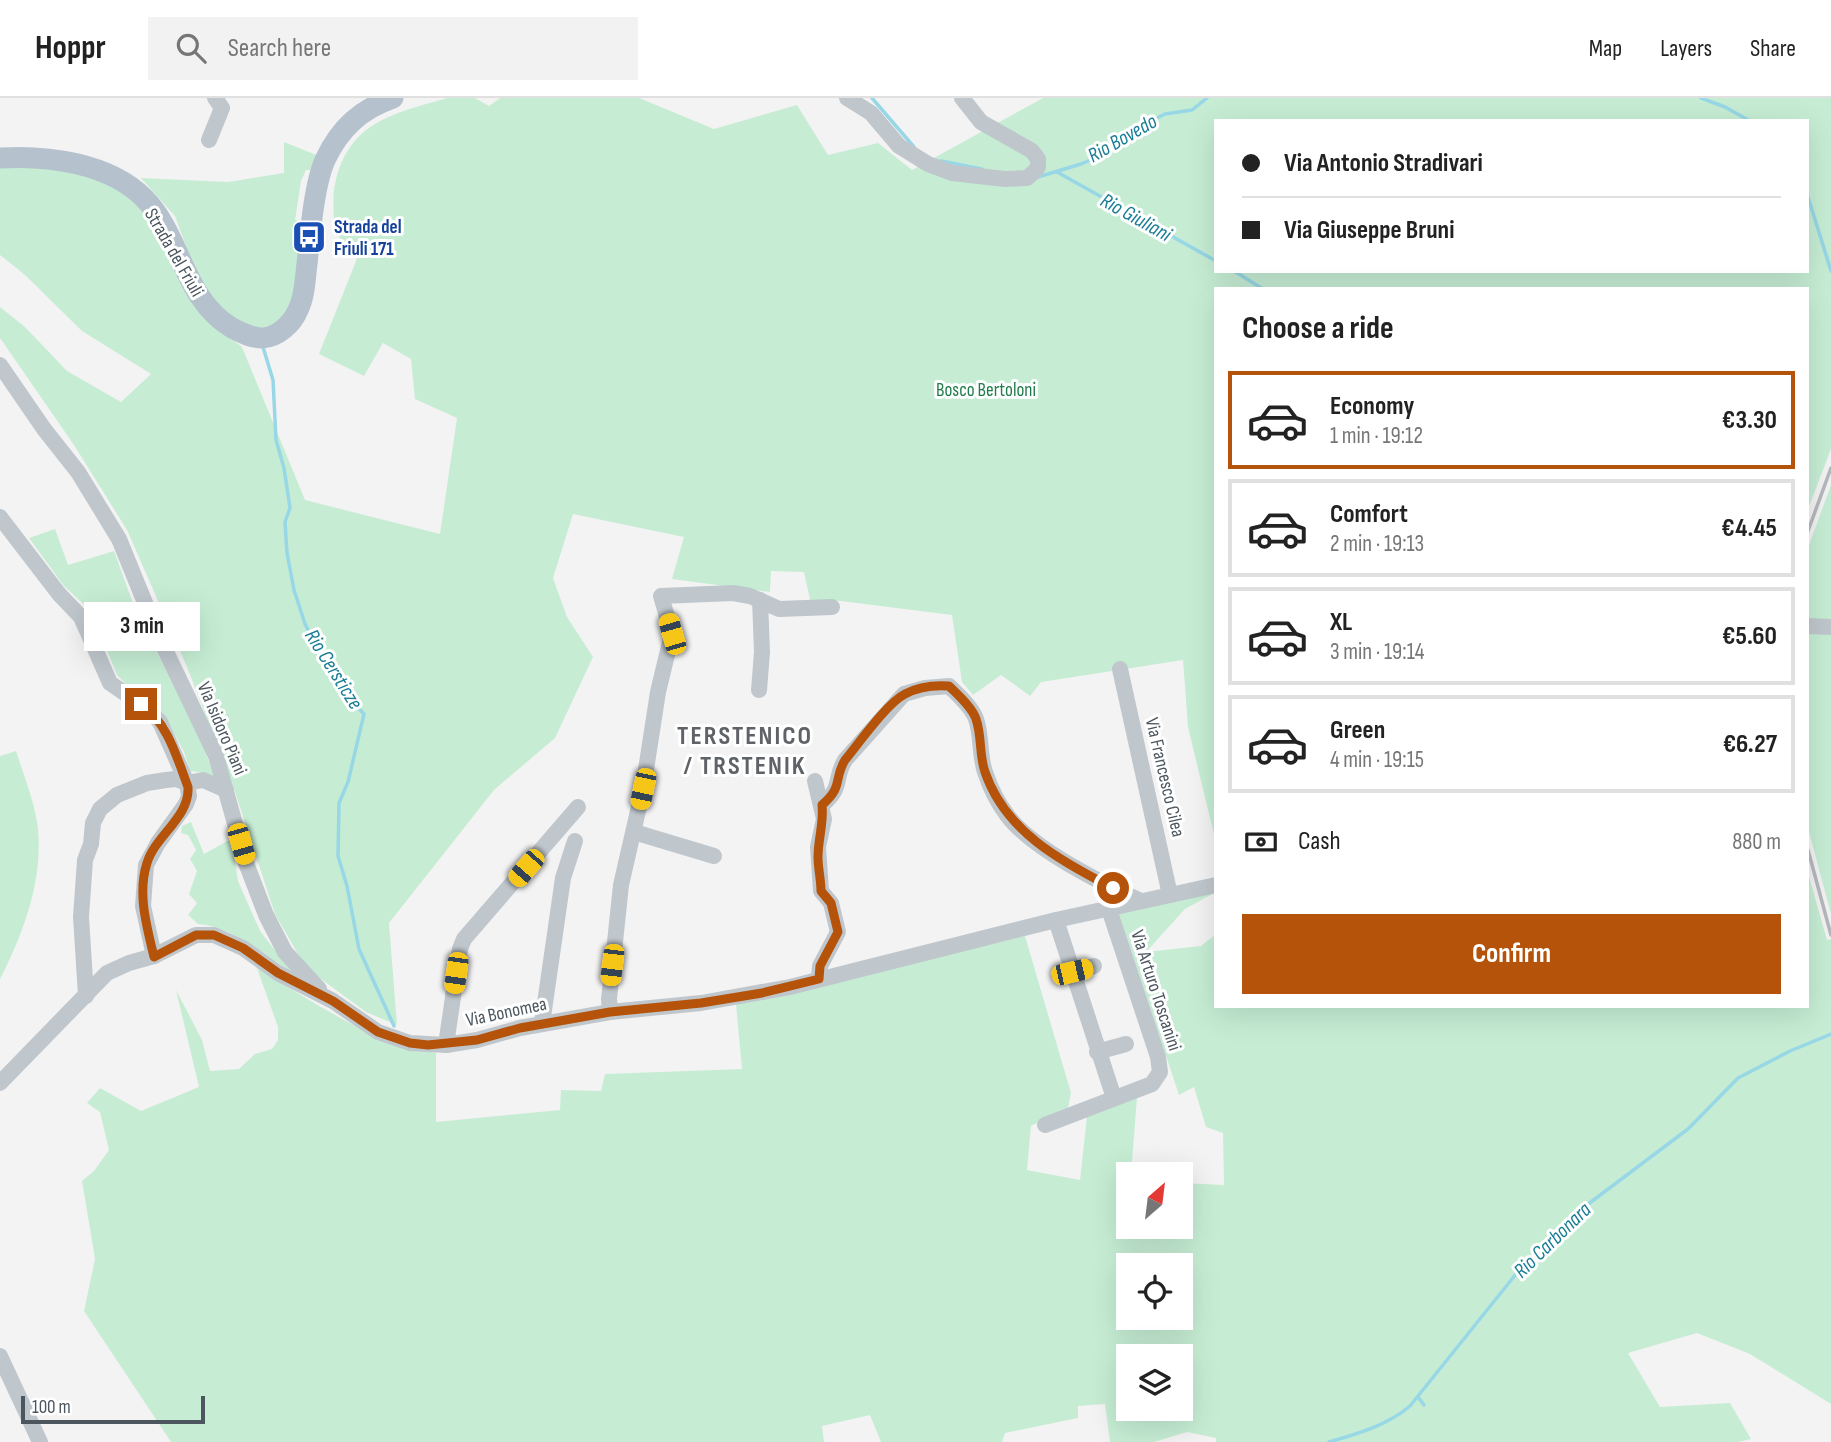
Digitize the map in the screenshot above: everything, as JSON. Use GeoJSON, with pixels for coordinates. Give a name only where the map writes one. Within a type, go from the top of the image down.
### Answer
{"type":"FeatureCollection","features":[{"type":"Feature","properties":{"kind":"main road","name":"Strada del Friuli"},"geometry":{"type":"LineString","coordinates":[[0,158],[45,158],[68,163],[104,173],[131,189],[143,198],[158,217],[187,275],[209,310],[238,331],[264,338],[279,332],[294,318],[299,309],[319,181],[331,149],[351,121],[370,107],[393,98]]}},
{"type":"Feature","properties":{"kind":"street"},"geometry":{"type":"LineString","coordinates":[[209,140],[222,108],[215,98]]}},
{"type":"Feature","properties":{"kind":"street"},"geometry":{"type":"LineString","coordinates":[[847,98],[871,113],[899,146],[928,164],[952,173],[1005,178],[1027,178],[1035,171],[1038,159],[1032,151],[981,122],[962,98]]}},
{"type":"Feature","properties":{"kind":"street","name":"Via Isidoro Piani"},"geometry":{"type":"LineString","coordinates":[[0,365],[44,429],[78,472],[115,532],[159,637],[212,745],[253,884],[272,930],[309,981],[333,1001]]}},
{"type":"Feature","properties":{"kind":"street"},"geometry":{"type":"LineString","coordinates":[[0,517],[80,617],[110,683],[149,710],[160,722],[187,783],[189,796],[186,804],[146,864],[143,906],[154,957]]}},
{"type":"Feature","properties":{"kind":"street"},"geometry":{"type":"LineString","coordinates":[[610,1012],[609,999],[621,885],[650,754],[657,692],[672,634],[661,596],[733,593],[750,596],[779,609],[832,607]]}},
{"type":"Feature","properties":{"kind":"street"},"geometry":{"type":"LineString","coordinates":[[759,690],[762,652],[760,600]]}},
{"type":"Feature","properties":{"kind":"street","name":"Via Francesco Cilea"},"geometry":{"type":"LineString","coordinates":[[1120,669],[1170,895]]}},
{"type":"Feature","properties":{"kind":"street"},"geometry":{"type":"LineString","coordinates":[[822,805],[834,794],[840,767],[845,760],[904,694],[925,688],[949,686],[976,719],[985,772],[1007,816],[1017,827],[1068,863],[1141,901]]}},
{"type":"Feature","properties":{"kind":"street"},"geometry":{"type":"LineString","coordinates":[[86,996],[81,917],[85,860],[91,844],[93,823],[104,804],[117,795],[154,782],[176,779],[187,783],[203,780],[226,790]]}},
{"type":"Feature","properties":{"kind":"street"},"geometry":{"type":"LineString","coordinates":[[815,781],[824,819],[818,862],[821,891],[831,903],[838,932],[820,966],[819,979]]}},
{"type":"Feature","properties":{"kind":"street"},"geometry":{"type":"LineString","coordinates":[[446,1045],[460,948],[464,939],[578,807]]}},
{"type":"Feature","properties":{"kind":"street"},"geometry":{"type":"LineString","coordinates":[[634,832],[714,856]]}},
{"type":"Feature","properties":{"kind":"street"},"geometry":{"type":"LineString","coordinates":[[541,1024],[563,878],[575,841]]}},
{"type":"Feature","properties":{"kind":"street","name":"Via Bonomea"},"geometry":{"type":"LineString","coordinates":[[0,1083],[107,973],[115,968],[154,957],[196,935],[214,935],[243,948],[278,973],[333,1001],[378,1032],[396,1039],[428,1045],[446,1045],[610,1012],[701,1003],[781,989],[1056,920],[1214,885]]}},
{"type":"Feature","properties":{"kind":"street","name":"Via Arturo Toscanini"},"geometry":{"type":"LineString","coordinates":[[1045,1125],[1152,1084],[1160,1072],[1158,1058],[1109,909]]}},
{"type":"Feature","properties":{"kind":"street"},"geometry":{"type":"LineString","coordinates":[[1056,920],[1114,1098]]}},
{"type":"Feature","properties":{"kind":"street"},"geometry":{"type":"LineString","coordinates":[[1072,972],[1094,966]]}},
{"type":"Feature","properties":{"kind":"street"},"geometry":{"type":"LineString","coordinates":[[1097,1052],[1126,1044]]}},
{"type":"Feature","properties":{"kind":"street"},"geometry":{"type":"LineString","coordinates":[[0,1356],[40,1442]]}},
{"type":"Feature","properties":{"kind":"green space","name":"Bosco Bertoloni"},"geometry":{"type":"Polygon","coordinates":[[[447,98],[475,98],[489,106],[500,98],[639,98],[714,129],[797,105],[828,155],[878,143],[912,170],[1043,98],[1831,98],[1831,449],[1809,506],[1809,287],[1214,287],[1214,835],[1188,727],[1183,660],[1041,682],[1030,696],[1001,675],[973,695],[962,682],[952,615],[841,601],[810,600],[804,572],[771,571],[770,592],[672,579],[684,537],[573,514],[553,578],[567,617],[593,657],[555,738],[494,790],[389,923],[397,1025],[366,1012],[306,968],[275,914],[234,789],[187,667],[127,530],[74,445],[0,338],[0,307],[25,327],[67,371],[121,402],[151,374],[82,331],[25,275],[0,255],[0,164],[44,163],[114,185],[151,215],[213,325],[242,347],[305,500],[440,534],[457,418],[415,399],[411,359],[383,343],[364,376],[319,354],[358,256],[334,232],[334,189],[342,163],[362,133],[376,123],[409,109],[447,98]]]}},
{"type":"Feature","properties":{"kind":"green space"},"geometry":{"type":"Polygon","coordinates":[[[284,142],[319,156],[314,170],[306,170],[301,181],[295,220],[306,223],[295,297],[280,320],[271,326],[252,329],[221,310],[196,274],[175,216],[141,178],[228,182],[284,173],[284,142]]]}},
{"type":"Feature","properties":{"kind":"green space"},"geometry":{"type":"Polygon","coordinates":[[[1831,485],[1831,619],[1824,619],[1831,634],[1831,914],[1809,832],[1809,545],[1831,485]]]}},
{"type":"Feature","properties":{"kind":"green space"},"geometry":{"type":"Polygon","coordinates":[[[55,529],[68,565],[114,551],[134,606],[200,738],[215,778],[190,771],[184,752],[163,713],[139,686],[126,684],[117,675],[91,611],[64,586],[29,538],[55,529]]]}},
{"type":"Feature","properties":{"kind":"green space"},"geometry":{"type":"Polygon","coordinates":[[[16,751],[37,819],[39,849],[30,907],[0,979],[0,756],[16,751]]]}},
{"type":"Feature","properties":{"kind":"green space"},"geometry":{"type":"Polygon","coordinates":[[[191,822],[204,854],[231,839],[238,881],[260,931],[292,972],[247,942],[223,930],[198,924],[188,915],[197,903],[189,894],[197,871],[190,859],[196,850],[188,835],[181,833],[182,826],[191,822]]]}},
{"type":"Feature","properties":{"kind":"green space"},"geometry":{"type":"Polygon","coordinates":[[[1809,877],[1827,940],[1831,939],[1831,1404],[1750,1354],[1697,1333],[1628,1353],[1660,1407],[1730,1403],[1751,1439],[1738,1442],[1216,1442],[1216,1438],[1187,1432],[1154,1442],[1110,1442],[1105,1404],[1078,1406],[1078,1418],[1005,1433],[1002,1442],[881,1442],[870,1415],[822,1426],[824,1442],[171,1442],[84,1311],[95,1259],[82,1181],[94,1171],[109,1150],[100,1112],[87,1103],[100,1088],[141,1111],[199,1087],[176,990],[202,1040],[210,1071],[239,1069],[255,1054],[272,1049],[278,1040],[278,1027],[257,968],[365,1030],[388,1040],[436,1053],[436,1122],[560,1110],[561,1090],[601,1091],[605,1074],[742,1069],[736,1004],[1025,936],[1071,1093],[1068,1108],[1031,1126],[1027,1170],[1080,1180],[1087,1116],[1137,1098],[1132,1162],[1116,1162],[1116,1239],[1194,1239],[1194,1184],[1224,1185],[1223,1133],[1206,1127],[1194,1087],[1179,1095],[1119,914],[1214,892],[1185,909],[1146,952],[1201,946],[1214,936],[1214,1008],[1809,1008],[1809,877]]]}},
{"type":"Feature","properties":{"kind":"waterway","name":"Rio Bovedo"},"geometry":{"type":"LineString","coordinates":[[872,98],[914,147]]}},
{"type":"Feature","properties":{"kind":"waterway","name":"Rio Bovedo"},"geometry":{"type":"LineString","coordinates":[[1038,177],[1102,155],[1118,146],[1133,130],[1165,114],[1192,110],[1207,98]]}},
{"type":"Feature","properties":{"kind":"waterway","name":"Rio Bovedo"},"geometry":{"type":"LineString","coordinates":[[1701,98],[1746,119]]}},
{"type":"Feature","properties":{"kind":"waterway","name":"Rio Bovedo"},"geometry":{"type":"LineString","coordinates":[[941,161],[982,169]]}},
{"type":"Feature","properties":{"kind":"waterway","name":"Rio Giuliani"},"geometry":{"type":"LineString","coordinates":[[1057,172],[1214,260]]}},
{"type":"Feature","properties":{"kind":"waterway","name":"Rio Bovedo"},"geometry":{"type":"LineString","coordinates":[[1809,200],[1831,271]]}},
{"type":"Feature","properties":{"kind":"waterway","name":"Rio Giuliani"},"geometry":{"type":"LineString","coordinates":[[1237,273],[1260,287]]}},
{"type":"Feature","properties":{"kind":"waterway","name":"Rio Cersticze"},"geometry":{"type":"LineString","coordinates":[[263,347],[273,380],[276,440],[284,468],[290,508],[285,522],[294,590],[305,624],[329,670],[346,695],[364,714],[348,782],[339,803],[338,856],[347,886],[359,949],[394,1026]]}},
{"type":"Feature","properties":{"kind":"waterway","name":"Rio Carbonara"},"geometry":{"type":"LineString","coordinates":[[1329,1442],[1382,1424],[1410,1406],[1516,1274],[1567,1220],[1688,1129],[1738,1078],[1790,1051],[1831,1034]]}},
{"type":"Feature","properties":{"kind":"waterway"},"geometry":{"type":"LineString","coordinates":[[1418,1397],[1424,1405]]}},
{"type":"Feature","properties":{"kind":"railway"},"geometry":{"type":"LineString","coordinates":[[1809,528],[1831,468]]}},
{"type":"Feature","properties":{"kind":"railway"},"geometry":{"type":"LineString","coordinates":[[1809,854],[1831,935]]}},
{"type":"Feature","properties":{"kind":"place","name":"Strada del Friuli 171"},"geometry":{"type":"Point","coordinates":[309,237]}},
{"type":"Feature","properties":{"kind":"district","name":"TERSTENICO / TRSTENIK"},"geometry":{"type":"Point","coordinates":[745,750]}},
{"type":"Feature","properties":{"kind":"route"},"geometry":{"type":"LineString","coordinates":[[141,704],[163,727],[187,783],[189,796],[146,864],[143,906],[154,957],[196,935],[214,935],[243,948],[278,973],[333,1001],[378,1032],[410,1043],[446,1045],[610,1012],[701,1003],[762,993],[819,979],[820,966],[838,932],[831,903],[821,891],[818,847],[824,819],[822,805],[834,794],[840,767],[888,709],[904,694],[938,685],[949,686],[958,694],[976,719],[985,772],[1007,816],[1017,827],[1068,863],[1113,888]]}}]}
